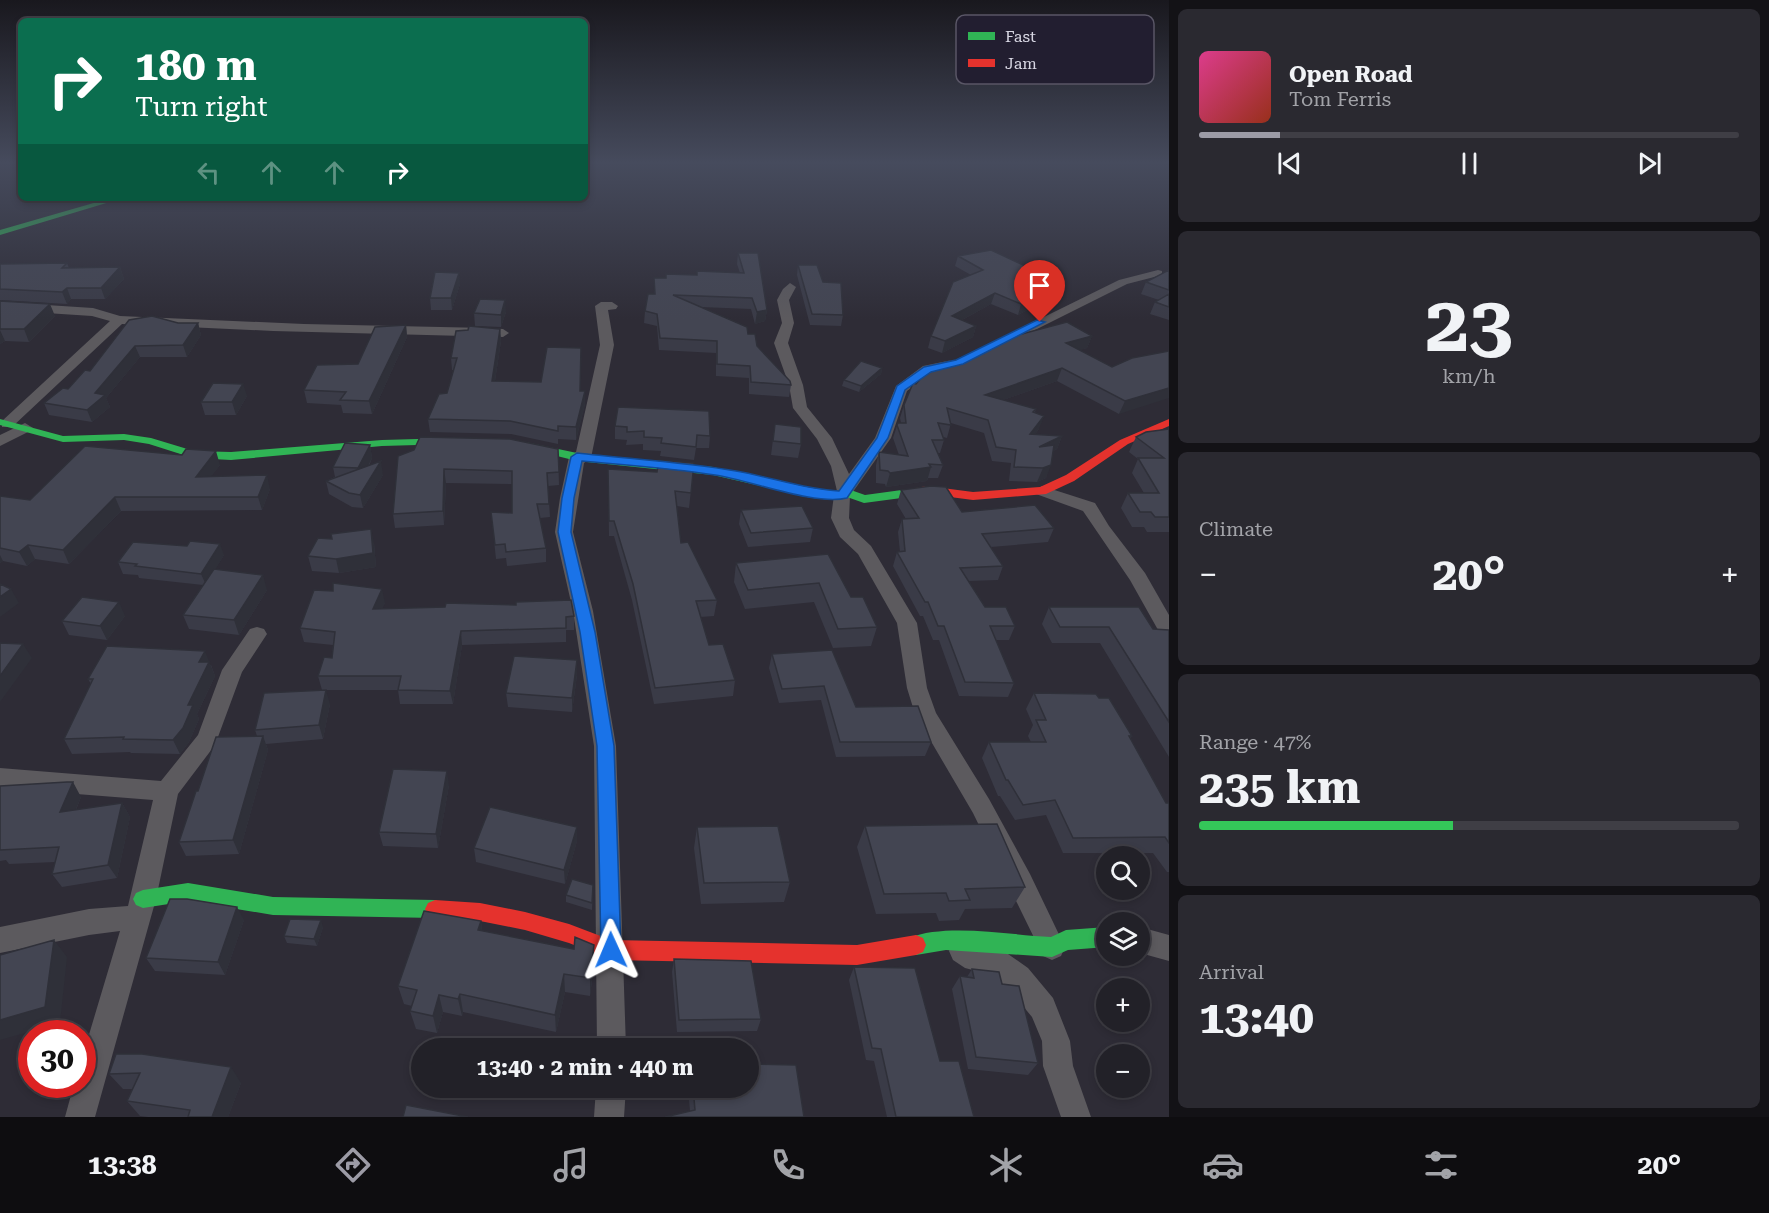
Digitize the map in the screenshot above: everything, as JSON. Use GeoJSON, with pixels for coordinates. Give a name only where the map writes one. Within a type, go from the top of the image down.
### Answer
{"type":"FeatureCollection","features":[{"type":"Feature","properties":{"kind":"street"},"geometry":{"type":"LineString","coordinates":[[0,233],[61,215]]}},
{"type":"Feature","properties":{"kind":"street"},"geometry":{"type":"LineString","coordinates":[[844,493],[883,438],[901,389],[928,369],[960,362],[1123,282],[1158,273]]}},
{"type":"Feature","properties":{"kind":"street"},"geometry":{"type":"LineString","coordinates":[[790,287],[786,292],[782,309],[788,323],[781,343],[796,385],[800,408],[824,438],[839,466],[844,493],[840,518],[843,527],[865,550],[907,623],[917,688],[926,714],[981,806],[1052,947]]}},
{"type":"Feature","properties":{"kind":"street"},"geometry":{"type":"LineString","coordinates":[[0,306],[93,312],[119,320],[207,325],[503,333]]}},
{"type":"Feature","properties":{"kind":"street"},"geometry":{"type":"LineString","coordinates":[[612,306],[601,306],[607,345],[568,498],[564,532],[587,632],[605,746],[612,1038]]}},
{"type":"Feature","properties":{"kind":"street"},"geometry":{"type":"LineString","coordinates":[[3,423],[119,320]]}},
{"type":"Feature","properties":{"kind":"street"},"geometry":{"type":"LineString","coordinates":[[511,443],[580,457],[713,471],[809,493],[844,493],[864,499],[927,490],[973,496],[1042,491],[1070,478],[1124,442],[1169,422]]}},
{"type":"Feature","properties":{"kind":"street"},"geometry":{"type":"LineString","coordinates":[[3,423],[63,439],[124,437],[151,441],[194,454],[231,456],[382,443],[466,441]]}},
{"type":"Feature","properties":{"kind":"street"},"geometry":{"type":"LineString","coordinates":[[0,441],[25,428]]}},
{"type":"Feature","properties":{"kind":"street"},"geometry":{"type":"LineString","coordinates":[[1042,491],[1089,507],[1138,577],[1169,632]]}},
{"type":"Feature","properties":{"kind":"street"},"geometry":{"type":"LineString","coordinates":[[80,1117],[141,908],[167,791],[207,739],[232,670],[257,634]]}},
{"type":"Feature","properties":{"kind":"street"},"geometry":{"type":"LineString","coordinates":[[0,778],[167,791]]}},
{"type":"Feature","properties":{"kind":"street"},"geometry":{"type":"LineString","coordinates":[[0,940],[89,922],[188,892],[273,906],[460,910],[539,925],[581,937],[611,950],[857,955],[946,940],[1052,947],[1066,940],[1096,938]]}},
{"type":"Feature","properties":{"kind":"street"},"geometry":{"type":"LineString","coordinates":[[946,940],[975,959],[998,963],[1011,973],[1043,1008],[1056,1041],[1058,1066],[1076,1117]]}},
{"type":"Feature","properties":{"kind":"street"},"geometry":{"type":"LineString","coordinates":[[1150,943],[1169,948]]}},
{"type":"Feature","properties":{"kind":"street"},"geometry":{"type":"LineString","coordinates":[[609,1117],[610,1098]]}},
{"type":"Feature","properties":{"kind":"building"},"geometry":{"type":"Polygon","coordinates":[[[991,250],[1062,283],[1021,304],[995,293],[952,316],[976,326],[945,341],[931,336],[953,282],[983,270],[958,256],[991,250]]]}},
{"type":"Feature","properties":{"kind":"building"},"geometry":{"type":"Polygon","coordinates":[[[738,253],[758,253],[767,310],[757,312],[752,298],[673,295],[747,327],[748,334],[755,334],[757,346],[790,381],[791,385],[751,382],[750,366],[717,364],[717,341],[660,338],[657,314],[645,311],[648,294],[655,294],[654,278],[666,278],[666,274],[697,275],[697,271],[744,273],[738,253]]]}},
{"type":"Feature","properties":{"kind":"building"},"geometry":{"type":"Polygon","coordinates":[[[67,263],[62,268],[120,267],[101,288],[67,288],[62,292],[0,289],[0,264],[67,263]]]}},
{"type":"Feature","properties":{"kind":"building"},"geometry":{"type":"Polygon","coordinates":[[[798,265],[817,265],[823,282],[841,283],[843,315],[812,314],[798,265]]]}},
{"type":"Feature","properties":{"kind":"building"},"geometry":{"type":"Polygon","coordinates":[[[1169,270],[1169,290],[1146,282],[1169,270]]]}},
{"type":"Feature","properties":{"kind":"building"},"geometry":{"type":"Polygon","coordinates":[[[435,272],[459,273],[451,298],[430,298],[435,272]]]}},
{"type":"Feature","properties":{"kind":"building"},"geometry":{"type":"Polygon","coordinates":[[[1169,294],[1169,307],[1155,302],[1169,294]]]}},
{"type":"Feature","properties":{"kind":"building"},"geometry":{"type":"Polygon","coordinates":[[[480,299],[505,300],[501,315],[474,313],[480,299]]]}},
{"type":"Feature","properties":{"kind":"building"},"geometry":{"type":"Polygon","coordinates":[[[0,301],[50,304],[24,329],[0,329],[0,301]]]}},
{"type":"Feature","properties":{"kind":"building"},"geometry":{"type":"Polygon","coordinates":[[[152,316],[178,323],[198,323],[183,345],[135,346],[95,393],[105,395],[87,410],[44,403],[63,388],[68,389],[85,370],[90,371],[129,320],[152,316]]]}},
{"type":"Feature","properties":{"kind":"building"},"geometry":{"type":"Polygon","coordinates":[[[1067,322],[1092,336],[1066,343],[1112,367],[1132,358],[1169,351],[1169,388],[1125,401],[1062,368],[985,395],[1036,409],[1033,412],[1044,416],[1030,434],[1062,436],[1039,447],[1054,445],[1051,465],[1043,468],[1014,467],[1016,450],[996,447],[988,420],[947,408],[951,425],[938,423],[944,440],[932,440],[943,465],[929,464],[931,467],[890,473],[880,470],[879,452],[908,456],[897,425],[906,423],[904,405],[913,383],[916,384],[931,367],[970,355],[999,340],[1067,322]]]}},
{"type":"Feature","properties":{"kind":"building"},"geometry":{"type":"Polygon","coordinates":[[[406,325],[369,401],[340,400],[346,392],[304,390],[317,365],[358,364],[375,327],[406,325]]]}},
{"type":"Feature","properties":{"kind":"building"},"geometry":{"type":"Polygon","coordinates":[[[469,326],[500,329],[492,381],[541,382],[547,347],[581,348],[580,391],[585,391],[576,427],[558,426],[558,431],[510,421],[428,419],[439,394],[447,393],[457,358],[451,358],[456,331],[468,330],[469,326]]]}},
{"type":"Feature","properties":{"kind":"building"},"geometry":{"type":"Polygon","coordinates":[[[861,361],[882,368],[861,386],[844,380],[861,361]]]}},
{"type":"Feature","properties":{"kind":"building"},"geometry":{"type":"Polygon","coordinates":[[[213,383],[243,384],[232,402],[201,402],[213,383]]]}},
{"type":"Feature","properties":{"kind":"building"},"geometry":{"type":"Polygon","coordinates":[[[618,407],[709,411],[710,436],[697,435],[696,447],[661,443],[662,438],[644,437],[644,431],[627,432],[627,427],[615,426],[618,407]]]}},
{"type":"Feature","properties":{"kind":"building"},"geometry":{"type":"Polygon","coordinates":[[[775,424],[801,427],[801,444],[773,441],[775,424]]]}},
{"type":"Feature","properties":{"kind":"building"},"geometry":{"type":"Polygon","coordinates":[[[1169,429],[1169,517],[1155,517],[1151,512],[1140,512],[1128,493],[1159,493],[1138,458],[1164,458],[1136,437],[1146,432],[1169,429]]]}},
{"type":"Feature","properties":{"kind":"building"},"geometry":{"type":"Polygon","coordinates":[[[420,437],[510,439],[558,449],[559,472],[547,473],[549,504],[537,504],[546,548],[506,552],[505,544],[495,545],[491,512],[512,513],[512,471],[444,469],[443,511],[393,514],[398,456],[414,450],[420,437]]]}},
{"type":"Feature","properties":{"kind":"building"},"geometry":{"type":"Polygon","coordinates":[[[345,443],[370,445],[358,468],[333,467],[345,443]]]}},
{"type":"Feature","properties":{"kind":"building"},"geometry":{"type":"Polygon","coordinates":[[[85,446],[182,455],[186,449],[216,451],[196,477],[267,475],[258,497],[115,497],[63,550],[28,545],[19,552],[0,548],[0,496],[30,500],[85,446]]]}},
{"type":"Feature","properties":{"kind":"building"},"geometry":{"type":"Polygon","coordinates":[[[659,460],[694,463],[691,493],[675,491],[681,543],[688,542],[717,600],[696,601],[709,645],[723,644],[735,680],[655,688],[633,584],[614,521],[609,521],[608,469],[657,472],[659,460]]]}},
{"type":"Feature","properties":{"kind":"building"},"geometry":{"type":"Polygon","coordinates":[[[381,461],[360,495],[349,493],[326,481],[381,461]]]}},
{"type":"Feature","properties":{"kind":"building"},"geometry":{"type":"Polygon","coordinates":[[[931,486],[946,487],[962,512],[1035,505],[1054,528],[982,534],[1003,566],[960,568],[985,607],[1006,607],[1015,626],[990,626],[1014,683],[965,682],[944,626],[938,626],[928,602],[925,602],[897,552],[905,551],[902,519],[919,518],[901,490],[931,486]]]}},
{"type":"Feature","properties":{"kind":"building"},"geometry":{"type":"Polygon","coordinates":[[[802,506],[813,528],[751,533],[741,510],[802,506]]]}},
{"type":"Feature","properties":{"kind":"building"},"geometry":{"type":"Polygon","coordinates":[[[371,529],[373,553],[336,559],[308,556],[318,538],[332,539],[331,534],[371,529]]]}},
{"type":"Feature","properties":{"kind":"building"},"geometry":{"type":"Polygon","coordinates":[[[190,541],[220,544],[201,574],[118,562],[133,542],[187,546],[190,541]]]}},
{"type":"Feature","properties":{"kind":"building"},"geometry":{"type":"Polygon","coordinates":[[[828,554],[851,597],[863,597],[877,627],[838,629],[819,583],[748,590],[736,563],[828,554]]]}},
{"type":"Feature","properties":{"kind":"building"},"geometry":{"type":"Polygon","coordinates":[[[214,569],[263,575],[234,620],[183,615],[214,569]]]}},
{"type":"Feature","properties":{"kind":"building"},"geometry":{"type":"Polygon","coordinates":[[[333,583],[382,589],[373,609],[445,607],[446,603],[516,605],[516,602],[571,600],[574,616],[566,617],[566,628],[461,631],[450,691],[398,690],[401,676],[318,676],[324,657],[332,658],[335,632],[300,628],[314,590],[333,591],[333,583]]]}},
{"type":"Feature","properties":{"kind":"building"},"geometry":{"type":"Polygon","coordinates":[[[0,584],[11,589],[0,597],[0,584]]]}},
{"type":"Feature","properties":{"kind":"building"},"geometry":{"type":"Polygon","coordinates":[[[82,597],[119,602],[100,626],[62,621],[82,597]]]}},
{"type":"Feature","properties":{"kind":"building"},"geometry":{"type":"Polygon","coordinates":[[[1049,607],[1139,607],[1153,629],[1169,630],[1169,722],[1109,627],[1060,627],[1049,607]]]}},
{"type":"Feature","properties":{"kind":"building"},"geometry":{"type":"Polygon","coordinates":[[[0,643],[23,644],[0,676],[0,643]]]}},
{"type":"Feature","properties":{"kind":"building"},"geometry":{"type":"Polygon","coordinates":[[[107,646],[205,651],[199,662],[209,662],[188,705],[193,705],[183,728],[173,740],[123,739],[124,737],[64,739],[93,679],[88,679],[107,646]]]}},
{"type":"Feature","properties":{"kind":"building"},"geometry":{"type":"Polygon","coordinates":[[[832,650],[856,707],[918,706],[931,742],[840,742],[824,686],[782,689],[772,654],[832,650]]]}},
{"type":"Feature","properties":{"kind":"building"},"geometry":{"type":"Polygon","coordinates":[[[514,656],[577,660],[572,698],[506,693],[514,656]]]}},
{"type":"Feature","properties":{"kind":"building"},"geometry":{"type":"Polygon","coordinates":[[[326,690],[319,725],[255,730],[264,693],[326,690]]]}},
{"type":"Feature","properties":{"kind":"building"},"geometry":{"type":"Polygon","coordinates":[[[1034,693],[1096,694],[1099,698],[1109,698],[1132,736],[1129,736],[1166,803],[1169,803],[1169,843],[1165,837],[1073,838],[1055,800],[1023,805],[1006,780],[989,742],[1046,742],[1036,720],[1046,720],[1034,693]]]}},
{"type":"Feature","properties":{"kind":"building"},"geometry":{"type":"Polygon","coordinates":[[[263,736],[233,840],[179,842],[216,737],[263,736]]]}},
{"type":"Feature","properties":{"kind":"building"},"geometry":{"type":"Polygon","coordinates":[[[393,769],[447,771],[436,834],[379,832],[393,769]]]}},
{"type":"Feature","properties":{"kind":"building"},"geometry":{"type":"Polygon","coordinates":[[[73,782],[60,812],[122,803],[108,865],[52,874],[59,847],[0,850],[0,786],[73,782]]]}},
{"type":"Feature","properties":{"kind":"building"},"geometry":{"type":"Polygon","coordinates":[[[490,807],[577,827],[564,870],[474,848],[490,807]]]}},
{"type":"Feature","properties":{"kind":"building"},"geometry":{"type":"Polygon","coordinates":[[[997,824],[1025,887],[965,889],[970,900],[949,901],[946,893],[884,894],[865,826],[997,824]]]}},
{"type":"Feature","properties":{"kind":"building"},"geometry":{"type":"Polygon","coordinates":[[[778,826],[790,882],[704,883],[697,827],[778,826]]]}},
{"type":"Feature","properties":{"kind":"building"},"geometry":{"type":"Polygon","coordinates":[[[572,879],[593,885],[592,903],[566,895],[572,879]]]}},
{"type":"Feature","properties":{"kind":"building"},"geometry":{"type":"Polygon","coordinates":[[[170,899],[187,899],[237,907],[218,962],[146,958],[170,899]]]}},
{"type":"Feature","properties":{"kind":"building"},"geometry":{"type":"Polygon","coordinates":[[[424,911],[481,921],[478,930],[574,949],[575,937],[594,945],[590,978],[564,974],[555,1015],[460,994],[458,999],[439,995],[433,1016],[410,1011],[417,990],[398,986],[424,911]]]}},
{"type":"Feature","properties":{"kind":"building"},"geometry":{"type":"Polygon","coordinates":[[[290,919],[321,920],[314,939],[284,936],[290,919]]]}},
{"type":"Feature","properties":{"kind":"building"},"geometry":{"type":"Polygon","coordinates":[[[54,940],[45,1007],[0,1020],[0,955],[54,940]]]}},
{"type":"Feature","properties":{"kind":"building"},"geometry":{"type":"Polygon","coordinates":[[[674,959],[751,961],[761,1019],[679,1020],[674,959]]]}},
{"type":"Feature","properties":{"kind":"building"},"geometry":{"type":"Polygon","coordinates":[[[854,967],[915,968],[940,1061],[959,1061],[974,1117],[896,1117],[881,1049],[872,1048],[854,967]]]}},
{"type":"Feature","properties":{"kind":"building"},"geometry":{"type":"Polygon","coordinates":[[[972,969],[999,972],[1002,984],[1019,986],[1038,1063],[976,1057],[960,976],[974,978],[972,969]]]}},
{"type":"Feature","properties":{"kind":"building"},"geometry":{"type":"Polygon","coordinates":[[[116,1054],[142,1054],[231,1067],[212,1117],[188,1117],[190,1110],[127,1101],[140,1073],[109,1074],[116,1054]]]}},
{"type":"Feature","properties":{"kind":"building"},"geometry":{"type":"Polygon","coordinates":[[[759,1064],[796,1065],[804,1117],[665,1117],[695,1110],[694,1098],[759,1098],[759,1064]]]}},
{"type":"Feature","properties":{"kind":"building"},"geometry":{"type":"Polygon","coordinates":[[[406,1105],[468,1117],[403,1117],[406,1105]]]}},
{"type":"Feature","properties":{"kind":"traffic: fast"},"geometry":{"type":"LineString","coordinates":[[0,233],[61,215]]}},
{"type":"Feature","properties":{"kind":"traffic: fast"},"geometry":{"type":"LineString","coordinates":[[0,422],[63,439],[124,437],[151,441],[193,454],[231,456],[382,443],[452,441]]}},
{"type":"Feature","properties":{"kind":"traffic: fast"},"geometry":{"type":"LineString","coordinates":[[525,445],[577,457],[713,471],[809,493],[842,495],[845,492],[864,499],[909,493]]}},
{"type":"Feature","properties":{"kind":"traffic: fast"},"geometry":{"type":"LineString","coordinates":[[143,899],[188,892],[273,906],[435,909]]}},
{"type":"Feature","properties":{"kind":"traffic: fast"},"geometry":{"type":"LineString","coordinates":[[916,945],[946,940],[1052,947],[1066,940],[1096,938]]}},
{"type":"Feature","properties":{"kind":"traffic: jam"},"geometry":{"type":"LineString","coordinates":[[909,493],[927,490],[973,496],[1042,491],[1070,478],[1124,442],[1169,422]]}},
{"type":"Feature","properties":{"kind":"traffic: jam"},"geometry":{"type":"LineString","coordinates":[[435,909],[480,912],[525,921],[611,950],[857,955],[916,945]]}},
{"type":"Feature","properties":{"kind":"route"},"geometry":{"type":"LineString","coordinates":[[611,950],[605,746],[583,611],[564,532],[568,498],[577,457],[713,471],[809,493],[842,495],[883,438],[901,389],[928,369],[960,362],[1040,322]]}}]}
